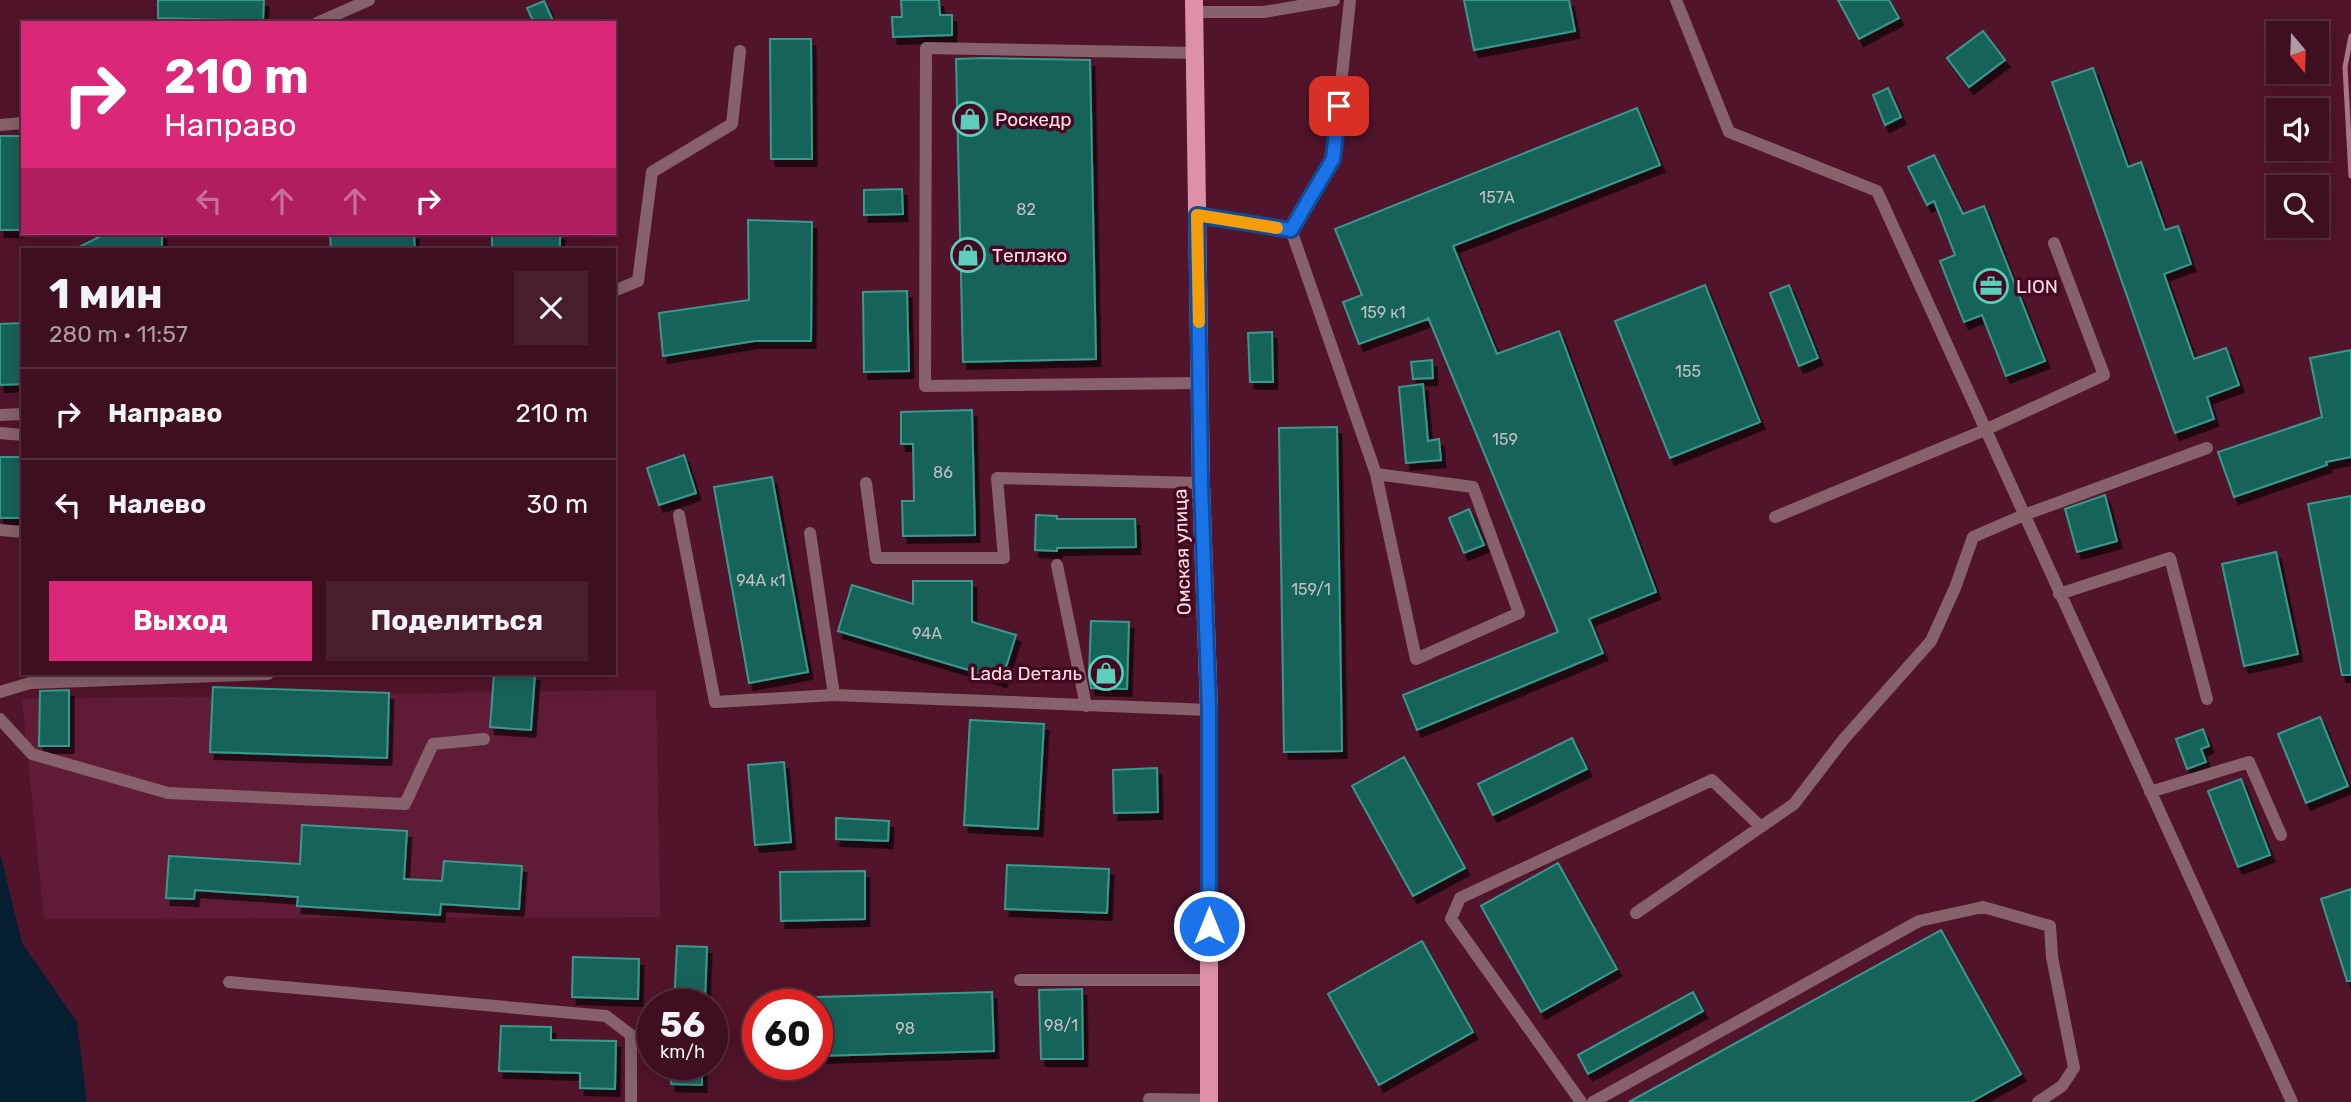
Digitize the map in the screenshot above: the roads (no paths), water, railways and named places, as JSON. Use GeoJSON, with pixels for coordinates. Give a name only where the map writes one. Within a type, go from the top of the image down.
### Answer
{"type":"FeatureCollection","features":[{"type":"Feature","properties":{"kind":"main road","name":"Омская улица"},"geometry":{"type":"LineString","coordinates":[[1194,6],[1201,483],[1209,710],[1209,1101]]}},
{"type":"Feature","properties":{"kind":"lane"},"geometry":{"type":"LineString","coordinates":[[322,21],[369,0]]}},
{"type":"Feature","properties":{"kind":"lane"},"geometry":{"type":"LineString","coordinates":[[1194,6],[1264,12],[1277,5],[1334,0]]}},
{"type":"Feature","properties":{"kind":"lane"},"geometry":{"type":"LineString","coordinates":[[1350,0],[1333,159],[1291,230],[1376,474],[1416,659],[1519,613],[1473,487],[1376,474]]}},
{"type":"Feature","properties":{"kind":"lane"},"geometry":{"type":"LineString","coordinates":[[1676,0],[1729,131],[1877,191],[2292,1102]]}},
{"type":"Feature","properties":{"kind":"lane"},"geometry":{"type":"LineString","coordinates":[[1196,53],[926,48],[925,386],[1200,383]]}},
{"type":"Feature","properties":{"kind":"lane"},"geometry":{"type":"LineString","coordinates":[[616,290],[638,281],[652,172],[732,124],[740,51]]}},
{"type":"Feature","properties":{"kind":"lane"},"geometry":{"type":"LineString","coordinates":[[0,125],[21,122]]}},
{"type":"Feature","properties":{"kind":"lane"},"geometry":{"type":"LineString","coordinates":[[1197,215],[1291,230]]}},
{"type":"Feature","properties":{"kind":"lane"},"geometry":{"type":"LineString","coordinates":[[1775,517],[1985,430],[2104,375],[2054,243]]}},
{"type":"Feature","properties":{"kind":"lane"},"geometry":{"type":"LineString","coordinates":[[0,415],[21,414]]}},
{"type":"Feature","properties":{"kind":"lane"},"geometry":{"type":"LineString","coordinates":[[0,433],[21,435]]}},
{"type":"Feature","properties":{"kind":"lane"},"geometry":{"type":"LineString","coordinates":[[1636,913],[1794,804],[1843,740],[1931,641],[1955,588],[1973,537],[2024,515],[2207,448]]}},
{"type":"Feature","properties":{"kind":"lane"},"geometry":{"type":"LineString","coordinates":[[866,482],[876,558],[1004,558],[997,478],[1201,483]]}},
{"type":"Feature","properties":{"kind":"lane"},"geometry":{"type":"LineString","coordinates":[[679,515],[715,702],[834,695],[1209,710]]}},
{"type":"Feature","properties":{"kind":"lane"},"geometry":{"type":"LineString","coordinates":[[0,530],[21,532]]}},
{"type":"Feature","properties":{"kind":"lane"},"geometry":{"type":"LineString","coordinates":[[810,533],[834,695]]}},
{"type":"Feature","properties":{"kind":"lane"},"geometry":{"type":"LineString","coordinates":[[2059,594],[2170,558],[2207,699]]}},
{"type":"Feature","properties":{"kind":"lane"},"geometry":{"type":"LineString","coordinates":[[1057,565],[1086,706]]}},
{"type":"Feature","properties":{"kind":"lane"},"geometry":{"type":"LineString","coordinates":[[0,692],[30,683],[242,675]]}},
{"type":"Feature","properties":{"kind":"lane"},"geometry":{"type":"LineString","coordinates":[[0,719],[32,754],[168,793],[405,804],[433,744],[484,739]]}},
{"type":"Feature","properties":{"kind":"lane"},"geometry":{"type":"LineString","coordinates":[[2150,792],[2249,762],[2281,835]]}},
{"type":"Feature","properties":{"kind":"lane"},"geometry":{"type":"LineString","coordinates":[[1581,1102],[1451,919],[1460,898],[1712,780],[1761,827]]}},
{"type":"Feature","properties":{"kind":"lane"},"geometry":{"type":"LineString","coordinates":[[1593,1102],[1919,921],[1983,906],[2050,926],[2052,957],[2074,1068],[2062,1086],[2038,1102]]}},
{"type":"Feature","properties":{"kind":"lane"},"geometry":{"type":"LineString","coordinates":[[1020,980],[1209,980]]}},
{"type":"Feature","properties":{"kind":"lane"},"geometry":{"type":"LineString","coordinates":[[229,982],[606,1016],[631,1035],[631,1102]]}},
{"type":"Feature","properties":{"kind":"lane"},"geometry":{"type":"LineString","coordinates":[[1149,1099],[1209,1101]]}},
{"type":"Feature","properties":{"kind":"water"},"geometry":{"type":"Polygon","coordinates":[[[0,853],[22,943],[77,1022],[87,1102],[0,1102],[0,853]]]}},
{"type":"Feature","properties":{"kind":"railway"},"geometry":{"type":"LineString","coordinates":[[2351,36],[2345,67],[2351,176]]}},
{"type":"Feature","properties":{"kind":"place","name":"Роскедр"},"geometry":{"type":"Point","coordinates":[970,119]}},
{"type":"Feature","properties":{"kind":"place","name":"Теплэко"},"geometry":{"type":"Point","coordinates":[968,255]}},
{"type":"Feature","properties":{"kind":"place","name":"LION"},"geometry":{"type":"Point","coordinates":[1991,286]}},
{"type":"Feature","properties":{"kind":"place","name":"Lada Dеталь"},"geometry":{"type":"Point","coordinates":[1106,673]}}]}
